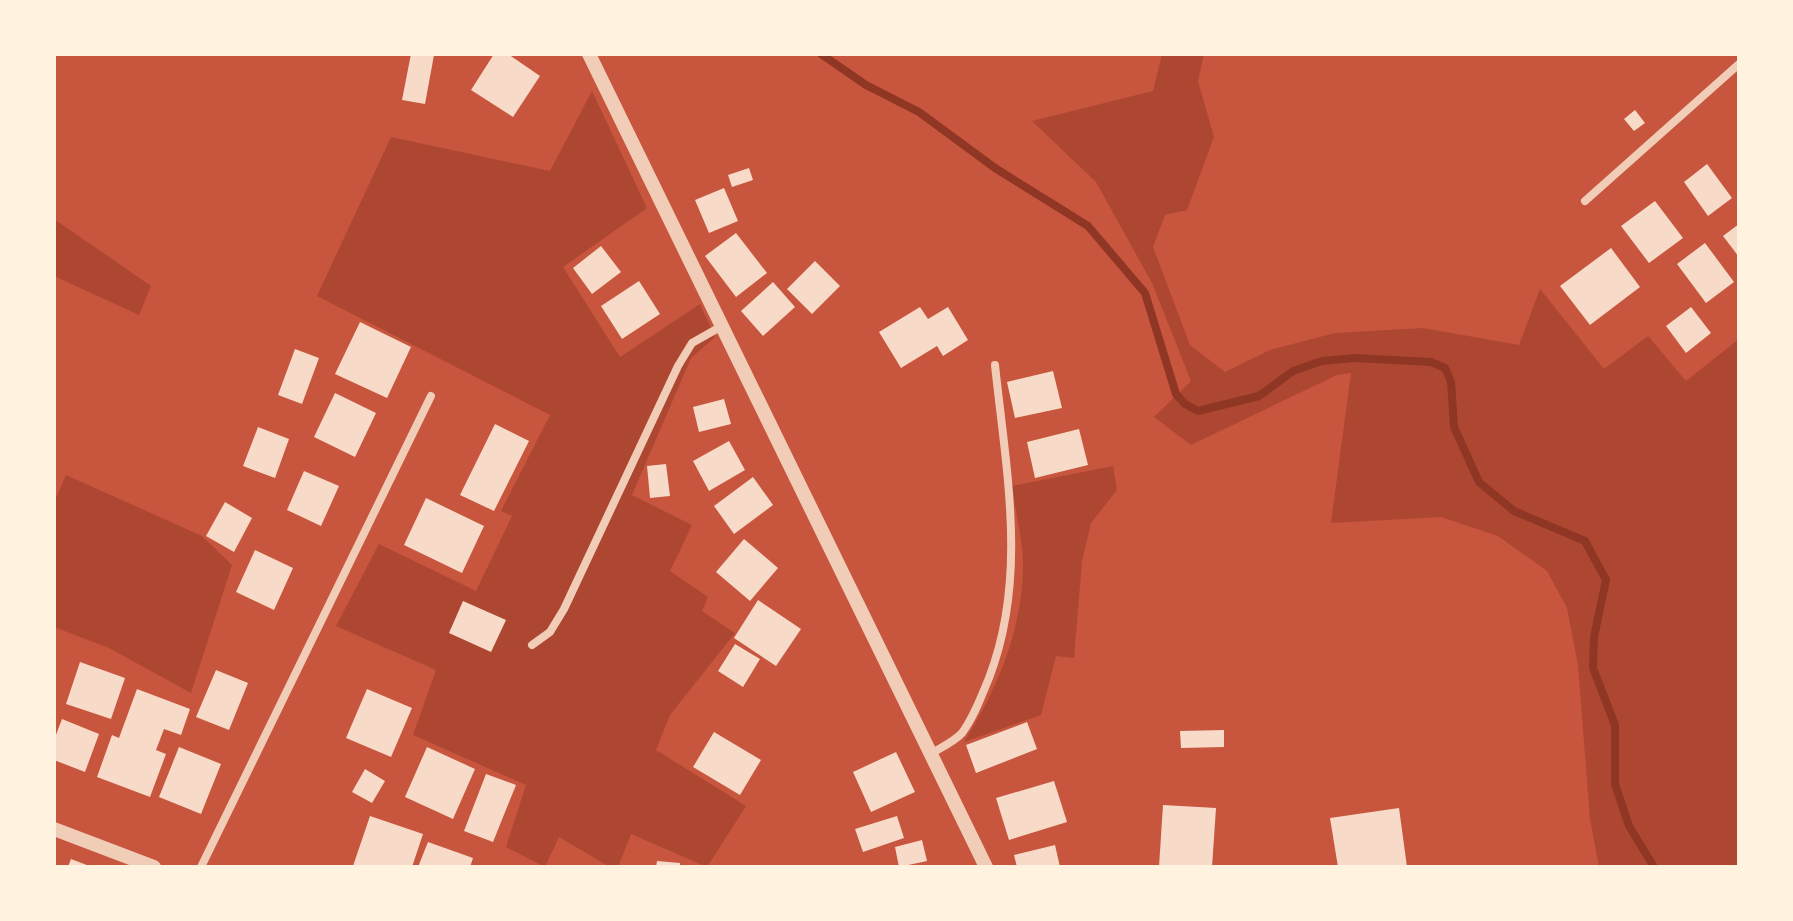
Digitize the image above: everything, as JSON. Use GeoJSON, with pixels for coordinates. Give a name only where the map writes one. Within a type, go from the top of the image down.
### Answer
{"type":"FeatureCollection","features":[{"type":"Feature","properties":{"kind":"street"},"geometry":{"type":"LineString","coordinates":[[589,54],[986,867]]}},
{"type":"Feature","properties":{"kind":"street"},"geometry":{"type":"LineString","coordinates":[[1585,201],[1739,64]]}},
{"type":"Feature","properties":{"kind":"street"},"geometry":{"type":"LineString","coordinates":[[532,645],[550,632],[564,609],[678,366],[692,343],[722,326]]}},
{"type":"Feature","properties":{"kind":"street"},"geometry":{"type":"LineString","coordinates":[[932,753],[961,735],[977,706],[1001,647],[1013,585],[1011,516],[995,365]]}},
{"type":"Feature","properties":{"kind":"street"},"geometry":{"type":"LineString","coordinates":[[201,867],[431,396]]}},
{"type":"Feature","properties":{"kind":"street"},"geometry":{"type":"LineString","coordinates":[[54,829],[154,867]]}},
{"type":"Feature","properties":{"kind":"shaded area"},"geometry":{"type":"Polygon","coordinates":[[[1162,54],[1204,54],[1198,81],[1214,137],[1187,210],[1165,215],[1153,247],[1190,345],[1225,372],[1270,350],[1335,333],[1423,328],[1519,345],[1540,289],[1604,369],[1648,336],[1686,381],[1739,339],[1739,867],[1599,867],[1590,819],[1578,665],[1567,608],[1547,571],[1498,536],[1441,517],[1331,523],[1351,373],[1337,375],[1191,445],[1154,417],[1191,381],[1152,283],[1096,182],[1032,121],[1153,91],[1162,54]]]}},
{"type":"Feature","properties":{"kind":"shaded area"},"geometry":{"type":"Polygon","coordinates":[[[592,91],[647,208],[563,267],[620,357],[700,304],[715,337],[691,358],[632,495],[692,525],[670,571],[708,597],[702,611],[735,633],[670,715],[656,750],[746,806],[707,867],[631,834],[618,867],[610,867],[559,837],[545,867],[506,847],[526,785],[413,735],[436,670],[336,626],[379,544],[476,591],[512,516],[501,511],[550,415],[317,296],[391,137],[550,171],[592,91]]]}},
{"type":"Feature","properties":{"kind":"shaded area"},"geometry":{"type":"Polygon","coordinates":[[[54,219],[151,286],[139,315],[54,276],[54,219]]]}},
{"type":"Feature","properties":{"kind":"shaded area"},"geometry":{"type":"Polygon","coordinates":[[[1113,466],[1117,490],[1091,523],[1082,561],[1074,658],[1056,656],[1041,715],[964,742],[998,678],[1019,609],[1023,561],[1012,486],[1113,466]]]}},
{"type":"Feature","properties":{"kind":"shaded area"},"geometry":{"type":"Polygon","coordinates":[[[66,475],[202,536],[232,565],[191,693],[109,648],[54,627],[54,502],[66,475]]]}},
{"type":"Feature","properties":{"kind":"building"},"geometry":{"type":"Polygon","coordinates":[[[411,54],[434,55],[425,104],[402,100],[411,54]]]}},
{"type":"Feature","properties":{"kind":"building"},"geometry":{"type":"Polygon","coordinates":[[[494,54],[508,54],[540,76],[513,117],[471,90],[494,54]]]}},
{"type":"Feature","properties":{"kind":"building"},"geometry":{"type":"Polygon","coordinates":[[[1635,110],[1645,123],[1634,131],[1624,119],[1635,110]]]}},
{"type":"Feature","properties":{"kind":"building"},"geometry":{"type":"Polygon","coordinates":[[[1707,164],[1732,198],[1708,216],[1684,182],[1707,164]]]}},
{"type":"Feature","properties":{"kind":"building"},"geometry":{"type":"Polygon","coordinates":[[[749,168],[753,180],[732,187],[728,175],[749,168]]]}},
{"type":"Feature","properties":{"kind":"building"},"geometry":{"type":"Polygon","coordinates":[[[724,188],[738,221],[709,233],[695,200],[724,188]]]}},
{"type":"Feature","properties":{"kind":"building"},"geometry":{"type":"Polygon","coordinates":[[[1655,201],[1683,238],[1649,263],[1621,226],[1655,201]]]}},
{"type":"Feature","properties":{"kind":"building"},"geometry":{"type":"Polygon","coordinates":[[[1739,224],[1739,257],[1723,236],[1739,224]]]}},
{"type":"Feature","properties":{"kind":"building"},"geometry":{"type":"Polygon","coordinates":[[[736,233],[767,273],[736,297],[705,256],[736,233]]]}},
{"type":"Feature","properties":{"kind":"building"},"geometry":{"type":"Polygon","coordinates":[[[1705,243],[1734,282],[1706,303],[1677,264],[1705,243]]]}},
{"type":"Feature","properties":{"kind":"building"},"geometry":{"type":"Polygon","coordinates":[[[601,246],[621,272],[592,294],[573,268],[601,246]]]}},
{"type":"Feature","properties":{"kind":"building"},"geometry":{"type":"Polygon","coordinates":[[[1611,248],[1640,287],[1590,325],[1560,286],[1611,248]]]}},
{"type":"Feature","properties":{"kind":"building"},"geometry":{"type":"Polygon","coordinates":[[[815,261],[840,286],[812,314],[787,289],[815,261]]]}},
{"type":"Feature","properties":{"kind":"building"},"geometry":{"type":"Polygon","coordinates":[[[639,281],[660,314],[622,339],[601,306],[639,281]]]}},
{"type":"Feature","properties":{"kind":"building"},"geometry":{"type":"Polygon","coordinates":[[[773,282],[795,307],[763,336],[741,311],[773,282]]]}},
{"type":"Feature","properties":{"kind":"building"},"geometry":{"type":"Polygon","coordinates":[[[920,307],[928,319],[948,307],[968,340],[943,356],[937,346],[901,368],[879,332],[920,307]]]}},
{"type":"Feature","properties":{"kind":"building"},"geometry":{"type":"Polygon","coordinates":[[[1691,307],[1711,333],[1686,353],[1666,326],[1691,307]]]}},
{"type":"Feature","properties":{"kind":"building"},"geometry":{"type":"Polygon","coordinates":[[[360,322],[411,347],[387,398],[335,374],[360,322]]]}},
{"type":"Feature","properties":{"kind":"building"},"geometry":{"type":"Polygon","coordinates":[[[295,349],[319,358],[302,404],[278,395],[295,349]]]}},
{"type":"Feature","properties":{"kind":"building"},"geometry":{"type":"Polygon","coordinates":[[[1053,371],[1062,408],[1015,418],[1007,382],[1053,371]]]}},
{"type":"Feature","properties":{"kind":"building"},"geometry":{"type":"Polygon","coordinates":[[[335,393],[376,413],[355,457],[314,437],[335,393]]]}},
{"type":"Feature","properties":{"kind":"building"},"geometry":{"type":"Polygon","coordinates":[[[724,399],[731,424],[699,432],[693,407],[724,399]]]}},
{"type":"Feature","properties":{"kind":"building"},"geometry":{"type":"Polygon","coordinates":[[[495,424],[529,441],[494,511],[460,495],[495,424]]]}},
{"type":"Feature","properties":{"kind":"building"},"geometry":{"type":"Polygon","coordinates":[[[258,427],[289,439],[275,478],[243,466],[258,427]]]}},
{"type":"Feature","properties":{"kind":"building"},"geometry":{"type":"Polygon","coordinates":[[[1079,429],[1088,465],[1035,478],[1027,442],[1079,429]]]}},
{"type":"Feature","properties":{"kind":"building"},"geometry":{"type":"Polygon","coordinates":[[[729,441],[745,470],[709,491],[693,461],[729,441]]]}},
{"type":"Feature","properties":{"kind":"building"},"geometry":{"type":"Polygon","coordinates":[[[666,464],[670,496],[650,498],[647,466],[666,464]]]}},
{"type":"Feature","properties":{"kind":"building"},"geometry":{"type":"Polygon","coordinates":[[[304,471],[339,486],[321,526],[287,510],[304,471]]]}},
{"type":"Feature","properties":{"kind":"building"},"geometry":{"type":"Polygon","coordinates":[[[753,477],[773,505],[734,534],[714,506],[753,477]]]}},
{"type":"Feature","properties":{"kind":"building"},"geometry":{"type":"Polygon","coordinates":[[[426,498],[484,526],[462,573],[404,545],[426,498]]]}},
{"type":"Feature","properties":{"kind":"building"},"geometry":{"type":"Polygon","coordinates":[[[225,502],[252,518],[234,552],[206,536],[225,502]]]}},
{"type":"Feature","properties":{"kind":"building"},"geometry":{"type":"Polygon","coordinates":[[[744,539],[778,568],[750,601],[716,572],[744,539]]]}},
{"type":"Feature","properties":{"kind":"building"},"geometry":{"type":"Polygon","coordinates":[[[255,550],[293,568],[274,610],[236,592],[255,550]]]}},
{"type":"Feature","properties":{"kind":"building"},"geometry":{"type":"Polygon","coordinates":[[[758,600],[801,629],[776,666],[734,638],[758,600]]]}},
{"type":"Feature","properties":{"kind":"building"},"geometry":{"type":"Polygon","coordinates":[[[463,601],[506,620],[491,652],[449,633],[463,601]]]}},
{"type":"Feature","properties":{"kind":"building"},"geometry":{"type":"Polygon","coordinates":[[[735,644],[760,659],[743,687],[718,671],[735,644]]]}},
{"type":"Feature","properties":{"kind":"building"},"geometry":{"type":"Polygon","coordinates":[[[80,662],[125,678],[111,719],[66,704],[80,662]]]}},
{"type":"Feature","properties":{"kind":"building"},"geometry":{"type":"Polygon","coordinates":[[[216,670],[248,683],[229,730],[196,717],[216,670]]]}},
{"type":"Feature","properties":{"kind":"building"},"geometry":{"type":"Polygon","coordinates":[[[137,689],[190,709],[181,735],[164,729],[156,750],[166,754],[150,797],[97,777],[112,735],[119,738],[137,689]]]}},
{"type":"Feature","properties":{"kind":"building"},"geometry":{"type":"Polygon","coordinates":[[[367,689],[412,708],[391,757],[346,738],[367,689]]]}},
{"type":"Feature","properties":{"kind":"building"},"geometry":{"type":"Polygon","coordinates":[[[62,719],[99,734],[85,772],[54,760],[54,740],[62,719]]]}},
{"type":"Feature","properties":{"kind":"building"},"geometry":{"type":"Polygon","coordinates":[[[1027,722],[1037,749],[976,773],[966,745],[1027,722]]]}},
{"type":"Feature","properties":{"kind":"building"},"geometry":{"type":"Polygon","coordinates":[[[1224,730],[1224,747],[1181,748],[1180,731],[1224,730]]]}},
{"type":"Feature","properties":{"kind":"building"},"geometry":{"type":"Polygon","coordinates":[[[714,732],[761,760],[740,795],[693,767],[714,732]]]}},
{"type":"Feature","properties":{"kind":"building"},"geometry":{"type":"Polygon","coordinates":[[[179,747],[221,764],[201,814],[159,797],[179,747]]]}},
{"type":"Feature","properties":{"kind":"building"},"geometry":{"type":"Polygon","coordinates":[[[427,747],[475,769],[453,819],[405,797],[427,747]]]}},
{"type":"Feature","properties":{"kind":"building"},"geometry":{"type":"Polygon","coordinates":[[[896,752],[915,792],[871,812],[853,772],[896,752]]]}},
{"type":"Feature","properties":{"kind":"building"},"geometry":{"type":"Polygon","coordinates":[[[365,769],[385,781],[372,803],[352,792],[365,769]]]}},
{"type":"Feature","properties":{"kind":"building"},"geometry":{"type":"Polygon","coordinates":[[[486,774],[516,785],[493,842],[464,831],[486,774]]]}},
{"type":"Feature","properties":{"kind":"building"},"geometry":{"type":"Polygon","coordinates":[[[1054,781],[1067,822],[1009,840],[996,798],[1054,781]]]}},
{"type":"Feature","properties":{"kind":"building"},"geometry":{"type":"Polygon","coordinates":[[[1163,805],[1216,808],[1212,867],[1159,867],[1163,805]]]}},
{"type":"Feature","properties":{"kind":"building"},"geometry":{"type":"Polygon","coordinates":[[[1399,808],[1407,867],[1338,867],[1330,818],[1399,808]]]}},
{"type":"Feature","properties":{"kind":"building"},"geometry":{"type":"Polygon","coordinates":[[[370,816],[423,834],[412,867],[353,866],[370,816]]]}},
{"type":"Feature","properties":{"kind":"building"},"geometry":{"type":"Polygon","coordinates":[[[897,816],[904,838],[863,852],[855,829],[897,816]]]}},
{"type":"Feature","properties":{"kind":"building"},"geometry":{"type":"Polygon","coordinates":[[[922,840],[927,861],[899,867],[895,847],[922,840]]]}},
{"type":"Feature","properties":{"kind":"building"},"geometry":{"type":"Polygon","coordinates":[[[428,842],[473,858],[470,867],[418,867],[428,842]]]}},
{"type":"Feature","properties":{"kind":"building"},"geometry":{"type":"Polygon","coordinates":[[[1055,845],[1060,867],[1017,867],[1014,855],[1055,845]]]}},
{"type":"Feature","properties":{"kind":"building"},"geometry":{"type":"Polygon","coordinates":[[[71,859],[92,867],[68,867],[71,859]]]}},
{"type":"Feature","properties":{"kind":"building"},"geometry":{"type":"Polygon","coordinates":[[[657,861],[680,863],[680,867],[656,867],[657,861]]]}},
{"type":"Feature","properties":{"kind":"waterway"},"geometry":{"type":"LineString","coordinates":[[821,54],[866,85],[919,112],[995,168],[1088,226],[1145,293],[1176,394],[1185,404],[1198,411],[1259,396],[1293,371],[1322,361],[1355,358],[1431,362],[1445,368],[1451,382],[1454,427],[1479,482],[1514,511],[1585,541],[1606,580],[1594,637],[1593,668],[1615,725],[1615,784],[1629,826],[1654,867]]}}]}
